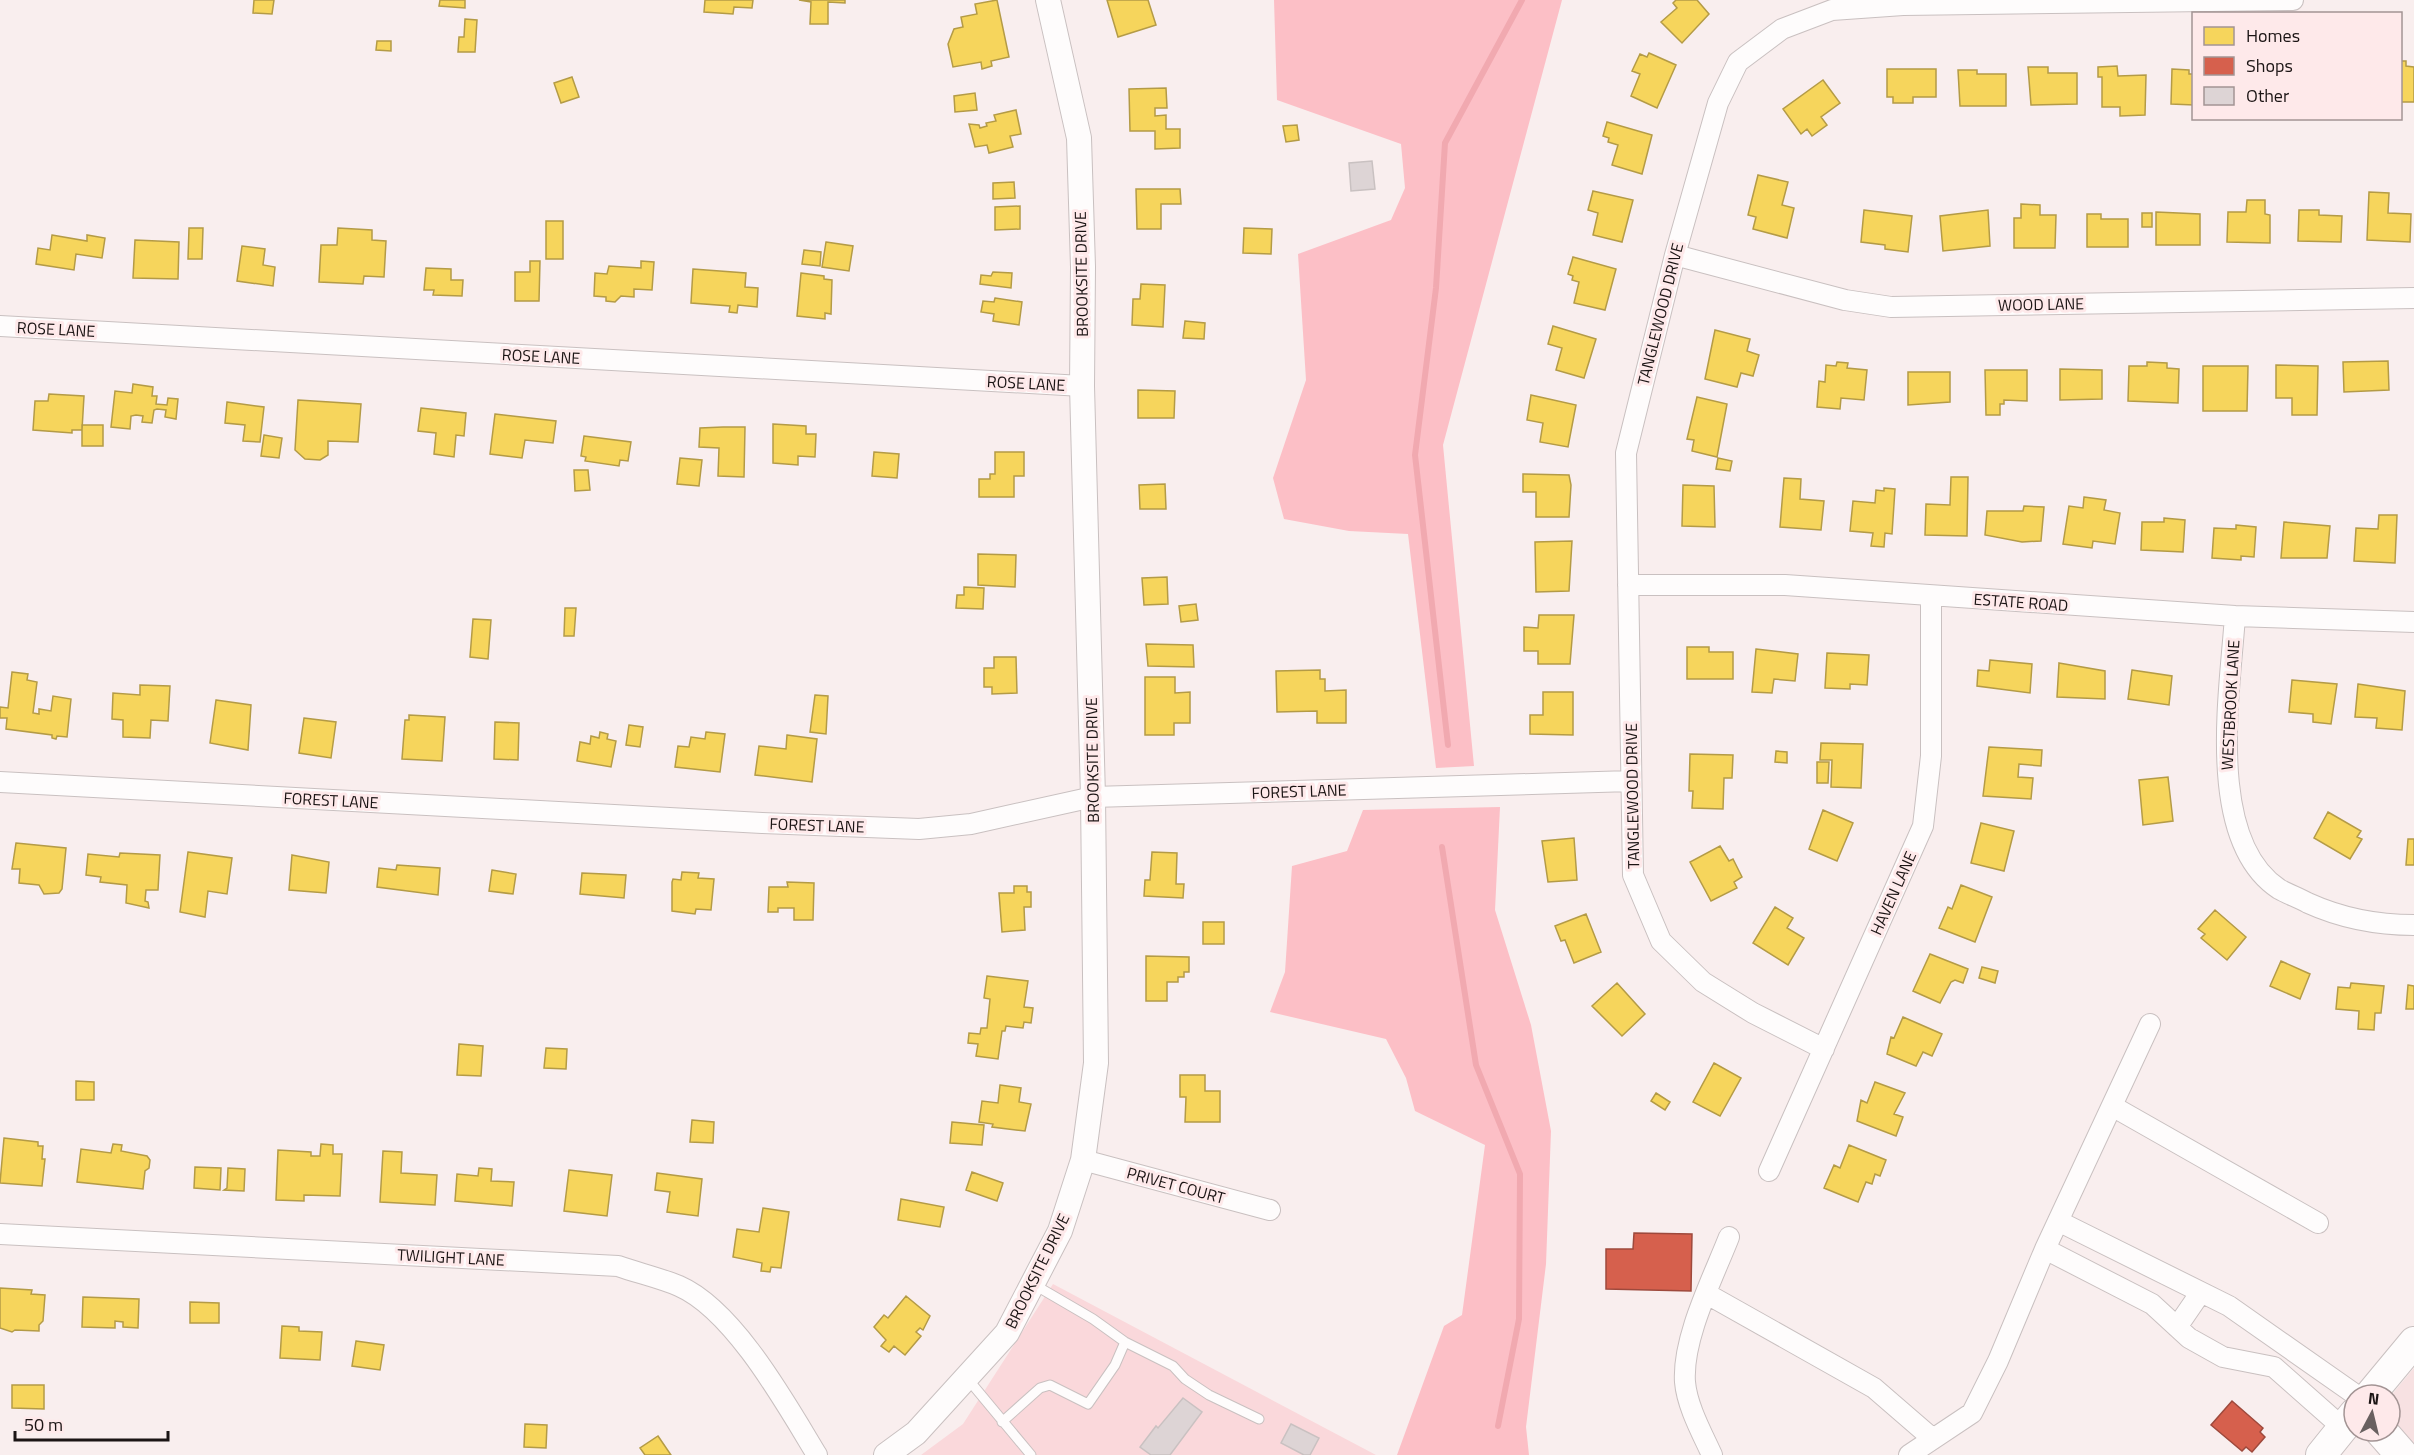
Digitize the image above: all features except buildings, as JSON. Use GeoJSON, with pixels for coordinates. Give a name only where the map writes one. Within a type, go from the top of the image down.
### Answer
{"type":"FeatureCollection","features":[{"type":"Feature","properties":{"kind":"highway"},"geometry":{"type":"LineString","coordinates":[[2392,1443],[2402,1455]]}},
{"type":"Feature","properties":{"kind":"main road"},"geometry":{"type":"LineString","coordinates":[[2380,1383],[2414,1342]]}},
{"type":"Feature","properties":{"kind":"main road"},"geometry":{"type":"LineString","coordinates":[[2321,1455],[2342,1429]]}},
{"type":"Feature","properties":{"kind":"street","name":"BROOKSITE DRIVE"},"geometry":{"type":"LineString","coordinates":[[886,1455],[916,1433],[1008,1333],[1060,1231],[1083,1160],[1096,1063],[1094,797],[1082,386],[1083,267],[1079,138],[1048,0]]}},
{"type":"Feature","properties":{"kind":"street","name":"TANGLEWOOD DRIVE"},"geometry":{"type":"LineString","coordinates":[[1824,1049],[1753,1013],[1703,982],[1661,941],[1633,874],[1626,453],[1675,255],[1718,103],[1738,62],[1782,28],[1832,10],[1903,3],[2293,0]]}},
{"type":"Feature","properties":{"kind":"street","name":"WOOD LANE"},"geometry":{"type":"LineString","coordinates":[[1675,255],[1845,300],[1891,307],[2414,298]]}},
{"type":"Feature","properties":{"kind":"street","name":"ROSE LANE"},"geometry":{"type":"LineString","coordinates":[[0,326],[1082,386]]}},
{"type":"Feature","properties":{"kind":"street","name":"ESTATE ROAD"},"geometry":{"type":"LineString","coordinates":[[1628,585],[1785,585],[2235,616],[2414,622]]}},
{"type":"Feature","properties":{"kind":"street","name":"HAVEN LANE"},"geometry":{"type":"LineString","coordinates":[[1769,1171],[1923,826],[1931,756],[1931,596]]}},
{"type":"Feature","properties":{"kind":"street","name":"WESTBROOK LANE"},"geometry":{"type":"LineString","coordinates":[[2235,616],[2226,775],[2237,830],[2255,864],[2278,888],[2324,910],[2382,925],[2414,925]]}},
{"type":"Feature","properties":{"kind":"street","name":"FOREST LANE"},"geometry":{"type":"LineString","coordinates":[[0,782],[919,829],[971,824],[1094,797],[1631,781]]}},
{"type":"Feature","properties":{"kind":"street"},"geometry":{"type":"LineString","coordinates":[[1909,1455],[1972,1413],[1998,1361],[2045,1249],[2150,1024]]}},
{"type":"Feature","properties":{"kind":"street"},"geometry":{"type":"LineString","coordinates":[[2112,1106],[2318,1223]]}},
{"type":"Feature","properties":{"kind":"street","name":"PRIVET COURT"},"geometry":{"type":"LineString","coordinates":[[1083,1160],[1270,1210]]}},
{"type":"Feature","properties":{"kind":"street"},"geometry":{"type":"LineString","coordinates":[[2058,1221],[2229,1306],[2342,1385]]}},
{"type":"Feature","properties":{"kind":"street","name":"TWILIGHT LANE"},"geometry":{"type":"LineString","coordinates":[[0,1234],[618,1266],[681,1287],[729,1323],[784,1402],[817,1455]]}},
{"type":"Feature","properties":{"kind":"street"},"geometry":{"type":"LineString","coordinates":[[1712,1455],[1700,1428],[1685,1382],[1691,1333],[1729,1237]]}},
{"type":"Feature","properties":{"kind":"street"},"geometry":{"type":"LineString","coordinates":[[2045,1249],[2152,1304],[2189,1338],[2223,1357],[2274,1367],[2342,1417]]}},
{"type":"Feature","properties":{"kind":"street"},"geometry":{"type":"LineString","coordinates":[[2177,1327],[2201,1292]]}},
{"type":"Feature","properties":{"kind":"street"},"geometry":{"type":"LineString","coordinates":[[1707,1294],[1874,1388],[1933,1439]]}},
{"type":"Feature","properties":{"kind":"lane"},"geometry":{"type":"LineString","coordinates":[[1033,1284],[1093,1319],[1125,1342],[1173,1366],[1185,1379],[1209,1395],[1259,1419]]}},
{"type":"Feature","properties":{"kind":"lane"},"geometry":{"type":"LineString","coordinates":[[1002,1422],[1040,1388],[1050,1384],[1088,1404],[1115,1365],[1125,1342]]}},
{"type":"Feature","properties":{"kind":"lane"},"geometry":{"type":"LineString","coordinates":[[967,1378],[1031,1455]]}},
{"type":"Feature","properties":{"kind":"shaded area"},"geometry":{"type":"Polygon","coordinates":[[[1274,0],[1562,0],[1443,445],[1474,766],[1436,768],[1408,534],[1349,531],[1284,519],[1273,478],[1306,380],[1298,254],[1391,220],[1405,188],[1401,144],[1277,100],[1274,0]]]}},
{"type":"Feature","properties":{"kind":"shaded area"},"geometry":{"type":"Polygon","coordinates":[[[1500,807],[1495,910],[1531,1025],[1551,1131],[1546,1264],[1526,1427],[1529,1455],[1397,1455],[1444,1326],[1462,1315],[1485,1145],[1415,1111],[1406,1078],[1386,1039],[1270,1012],[1285,972],[1292,866],[1347,851],[1363,810],[1500,807]]]}},
{"type":"Feature","properties":{"kind":"shaded area"},"geometry":{"type":"Polygon","coordinates":[[[1053,1284],[1376,1455],[921,1455],[963,1424],[1053,1284]]]}},
{"type":"Feature","properties":{"kind":"shaded area"},"geometry":{"type":"Polygon","coordinates":[[[2414,1368],[2414,1448],[2402,1436],[2402,1383],[2414,1368]]]}},
{"type":"Feature","properties":{"kind":"waterway"},"geometry":{"type":"LineString","coordinates":[[1448,745],[1415,455],[1436,288],[1445,143],[1522,0]]}},
{"type":"Feature","properties":{"kind":"waterway"},"geometry":{"type":"LineString","coordinates":[[1442,847],[1476,1065],[1520,1174],[1519,1319],[1498,1426]]}}]}
